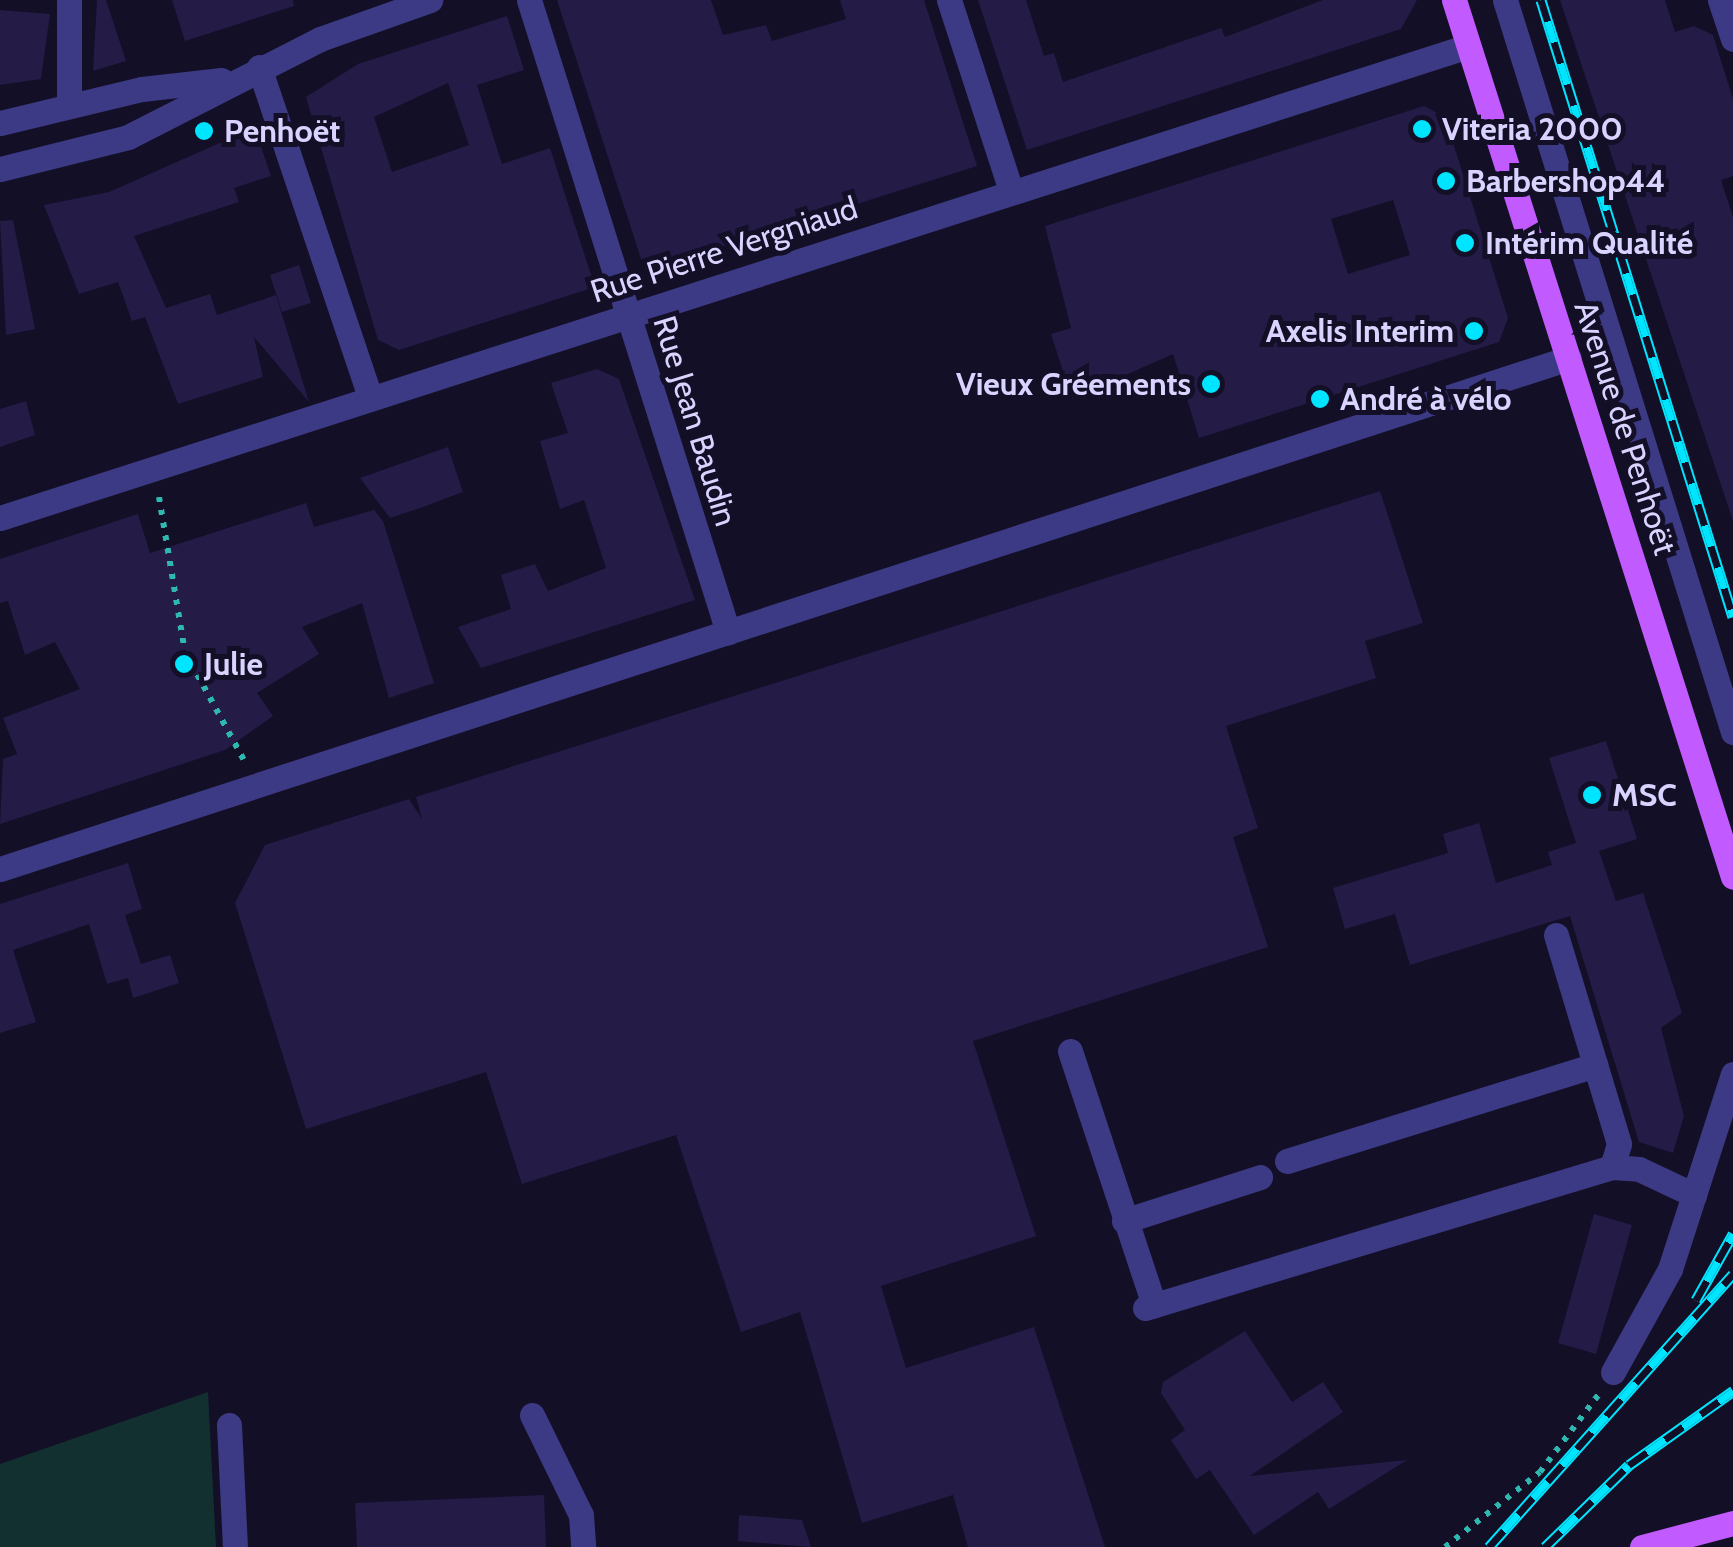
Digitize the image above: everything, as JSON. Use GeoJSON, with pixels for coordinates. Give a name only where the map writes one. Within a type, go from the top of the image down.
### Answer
{"type":"FeatureCollection","features":[{"type":"Feature","properties":{"kind":"main road","name":"Avenue de Penhoët"},"geometry":{"type":"LineString","coordinates":[[1454,0],[1733,877]]}},
{"type":"Feature","properties":{"kind":"main road"},"geometry":{"type":"LineString","coordinates":[[1642,1547],[1733,1523]]}},
{"type":"Feature","properties":{"kind":"street"},"geometry":{"type":"LineString","coordinates":[[69,0],[69,106]]}},
{"type":"Feature","properties":{"kind":"street"},"geometry":{"type":"LineString","coordinates":[[0,169],[114,142],[259,66],[401,6],[430,0]]}},
{"type":"Feature","properties":{"kind":"street","name":"Rue Jean Baudin"},"geometry":{"type":"LineString","coordinates":[[529,0],[728,632]]}},
{"type":"Feature","properties":{"kind":"street"},"geometry":{"type":"LineString","coordinates":[[949,0],[1011,191]]}},
{"type":"Feature","properties":{"kind":"street"},"geometry":{"type":"LineString","coordinates":[[1505,0],[1733,732]]}},
{"type":"Feature","properties":{"kind":"street"},"geometry":{"type":"LineString","coordinates":[[1720,0],[1733,39]]}},
{"type":"Feature","properties":{"kind":"street","name":"Rue Pierre Vergniaud"},"geometry":{"type":"LineString","coordinates":[[0,518],[370,394],[628,316],[1468,46]]}},
{"type":"Feature","properties":{"kind":"street"},"geometry":{"type":"LineString","coordinates":[[259,66],[370,394]]}},
{"type":"Feature","properties":{"kind":"street"},"geometry":{"type":"LineString","coordinates":[[0,123],[69,106],[232,79]]}},
{"type":"Feature","properties":{"kind":"street"},"geometry":{"type":"LineString","coordinates":[[0,868],[1569,358]]}},
{"type":"Feature","properties":{"kind":"street"},"geometry":{"type":"LineString","coordinates":[[1556,935],[1619,1144],[1612,1168]]}},
{"type":"Feature","properties":{"kind":"street"},"geometry":{"type":"LineString","coordinates":[[1070,1052],[1149,1307],[1612,1168],[1639,1169],[1694,1195]]}},
{"type":"Feature","properties":{"kind":"street"},"geometry":{"type":"LineString","coordinates":[[1286,1161],[1595,1065]]}},
{"type":"Feature","properties":{"kind":"street"},"geometry":{"type":"LineString","coordinates":[[1613,1372],[1670,1269],[1733,1074]]}},
{"type":"Feature","properties":{"kind":"street"},"geometry":{"type":"LineString","coordinates":[[1124,1222],[1260,1177]]}},
{"type":"Feature","properties":{"kind":"street"},"geometry":{"type":"LineString","coordinates":[[532,1414],[581,1515],[583,1547]]}},
{"type":"Feature","properties":{"kind":"street"},"geometry":{"type":"LineString","coordinates":[[229,1425],[235,1547]]}},
{"type":"Feature","properties":{"kind":"path"},"geometry":{"type":"LineString","coordinates":[[154,466],[185,652],[258,785]]}},
{"type":"Feature","properties":{"kind":"path"},"geometry":{"type":"LineString","coordinates":[[1445,1547],[1540,1472],[1613,1372]]}},
{"type":"Feature","properties":{"kind":"green space"},"geometry":{"type":"Polygon","coordinates":[[[208,1392],[216,1547],[0,1547],[0,1464],[208,1392]]]}},
{"type":"Feature","properties":{"kind":"building"},"geometry":{"type":"Polygon","coordinates":[[[97,0],[106,0],[126,61],[93,71],[97,0]]]}},
{"type":"Feature","properties":{"kind":"building"},"geometry":{"type":"Polygon","coordinates":[[[172,0],[293,0],[294,6],[185,41],[172,0]]]}},
{"type":"Feature","properties":{"kind":"building"},"geometry":{"type":"Polygon","coordinates":[[[557,0],[711,0],[723,35],[766,25],[772,41],[846,19],[840,0],[924,0],[977,166],[645,271],[557,0]]]}},
{"type":"Feature","properties":{"kind":"building"},"geometry":{"type":"Polygon","coordinates":[[[978,0],[1026,0],[1044,56],[1054,53],[1063,82],[1221,28],[1225,37],[1323,0],[1417,0],[1401,29],[1027,150],[978,0]]]}},
{"type":"Feature","properties":{"kind":"building"},"geometry":{"type":"Polygon","coordinates":[[[1560,0],[1665,0],[1675,32],[1694,26],[1713,35],[1733,99],[1733,176],[1721,180],[1733,217],[1733,521],[1560,0]]]}},
{"type":"Feature","properties":{"kind":"building"},"geometry":{"type":"Polygon","coordinates":[[[0,10],[50,14],[41,79],[0,85],[0,10]]]}},
{"type":"Feature","properties":{"kind":"building"},"geometry":{"type":"Polygon","coordinates":[[[507,16],[524,70],[477,85],[502,164],[550,148],[595,287],[399,350],[378,340],[306,97],[358,64],[507,16]],[[448,83],[374,117],[392,172],[469,145],[448,83]]]}},
{"type":"Feature","properties":{"kind":"building"},"geometry":{"type":"Polygon","coordinates":[[[1424,106],[1445,117],[1508,318],[1499,342],[1199,438],[1173,354],[1072,399],[1051,334],[1071,328],[1045,226],[1424,106]],[[1393,200],[1331,219],[1348,274],[1410,255],[1393,200]]]}},
{"type":"Feature","properties":{"kind":"building"},"geometry":{"type":"Polygon","coordinates":[[[240,134],[259,141],[271,176],[234,188],[239,202],[134,236],[166,308],[210,294],[217,315],[276,295],[309,402],[254,337],[263,377],[178,404],[145,317],[132,321],[118,282],[79,294],[44,205],[109,192],[240,134]]]}},
{"type":"Feature","properties":{"kind":"building"},"geometry":{"type":"Polygon","coordinates":[[[13,220],[35,329],[6,335],[0,221],[13,220]]]}},
{"type":"Feature","properties":{"kind":"building"},"geometry":{"type":"Polygon","coordinates":[[[299,265],[311,303],[282,312],[270,275],[299,265]]]}},
{"type":"Feature","properties":{"kind":"building"},"geometry":{"type":"Polygon","coordinates":[[[597,369],[619,379],[695,600],[481,668],[458,627],[511,609],[501,575],[535,564],[548,591],[606,568],[584,500],[560,509],[540,441],[568,433],[551,383],[597,369]]]}},
{"type":"Feature","properties":{"kind":"building"},"geometry":{"type":"Polygon","coordinates":[[[26,401],[35,435],[0,447],[0,409],[26,401]]]}},
{"type":"Feature","properties":{"kind":"building"},"geometry":{"type":"Polygon","coordinates":[[[448,447],[463,492],[423,507],[390,518],[360,478],[448,447]]]}},
{"type":"Feature","properties":{"kind":"building"},"geometry":{"type":"Polygon","coordinates":[[[1380,491],[1423,623],[1365,641],[1376,678],[1226,726],[1258,828],[1233,837],[1268,947],[973,1041],[1036,1236],[881,1286],[906,1368],[1034,1327],[1105,1547],[968,1547],[953,1495],[862,1523],[800,1312],[741,1332],[676,1135],[522,1184],[486,1072],[306,1129],[235,903],[265,845],[409,799],[422,819],[416,797],[1380,491]]]}},
{"type":"Feature","properties":{"kind":"building"},"geometry":{"type":"Polygon","coordinates":[[[306,503],[314,527],[374,510],[383,521],[434,683],[389,698],[362,603],[302,627],[319,654],[257,693],[273,716],[225,750],[0,824],[3,759],[17,754],[3,718],[80,689],[55,642],[25,655],[8,601],[0,603],[0,559],[138,514],[150,553],[306,503]]]}},
{"type":"Feature","properties":{"kind":"building"},"geometry":{"type":"Polygon","coordinates":[[[1606,741],[1637,839],[1599,851],[1616,901],[1643,893],[1682,1013],[1661,1028],[1684,1116],[1673,1153],[1639,1142],[1570,916],[1410,965],[1395,914],[1345,929],[1333,888],[1448,853],[1443,834],[1479,823],[1496,883],[1552,865],[1548,852],[1576,843],[1549,758],[1606,741]]]}},
{"type":"Feature","properties":{"kind":"building"},"geometry":{"type":"Polygon","coordinates":[[[128,863],[142,909],[125,915],[141,964],[170,955],[179,983],[133,998],[128,978],[107,984],[89,924],[13,950],[36,1022],[0,1033],[0,904],[128,863]]]}},
{"type":"Feature","properties":{"kind":"building"},"geometry":{"type":"Polygon","coordinates":[[[1594,1214],[1632,1225],[1596,1354],[1558,1343],[1594,1214]]]}},
{"type":"Feature","properties":{"kind":"building"},"geometry":{"type":"Polygon","coordinates":[[[1245,1331],[1292,1402],[1323,1382],[1343,1412],[1250,1476],[1407,1460],[1329,1509],[1318,1492],[1254,1535],[1210,1470],[1196,1479],[1171,1440],[1185,1430],[1161,1393],[1163,1382],[1245,1331]]]}},
{"type":"Feature","properties":{"kind":"building"},"geometry":{"type":"Polygon","coordinates":[[[544,1495],[546,1547],[357,1547],[355,1503],[544,1495]]]}},
{"type":"Feature","properties":{"kind":"building"},"geometry":{"type":"Polygon","coordinates":[[[739,1515],[802,1520],[811,1547],[738,1541],[739,1515]]]}},
{"type":"Feature","properties":{"kind":"railway"},"geometry":{"type":"LineString","coordinates":[[1541,0],[1733,617]]}},
{"type":"Feature","properties":{"kind":"railway"},"geometry":{"type":"LineString","coordinates":[[1696,1300],[1733,1234]]}},
{"type":"Feature","properties":{"kind":"railway"},"geometry":{"type":"LineString","coordinates":[[1489,1547],[1733,1274]]}},
{"type":"Feature","properties":{"kind":"railway"},"geometry":{"type":"LineString","coordinates":[[1545,1547],[1629,1465],[1733,1391]]}},
{"type":"Feature","properties":{"kind":"place","name":"Viteria 2000"},"geometry":{"type":"Point","coordinates":[1422,129]}},
{"type":"Feature","properties":{"kind":"place","name":"Penhoët"},"geometry":{"type":"Point","coordinates":[204,131]}},
{"type":"Feature","properties":{"kind":"place","name":"Barbershop44"},"geometry":{"type":"Point","coordinates":[1446,181]}},
{"type":"Feature","properties":{"kind":"place","name":"Intérim Qualité"},"geometry":{"type":"Point","coordinates":[1465,243]}},
{"type":"Feature","properties":{"kind":"place","name":"Axelis Interim"},"geometry":{"type":"Point","coordinates":[1474,331]}},
{"type":"Feature","properties":{"kind":"place","name":"Vieux Gréements"},"geometry":{"type":"Point","coordinates":[1211,384]}},
{"type":"Feature","properties":{"kind":"place","name":"André à vélo"},"geometry":{"type":"Point","coordinates":[1320,399]}},
{"type":"Feature","properties":{"kind":"place","name":"Julie"},"geometry":{"type":"Point","coordinates":[184,664]}},
{"type":"Feature","properties":{"kind":"place","name":"MSC"},"geometry":{"type":"Point","coordinates":[1592,795]}}]}
